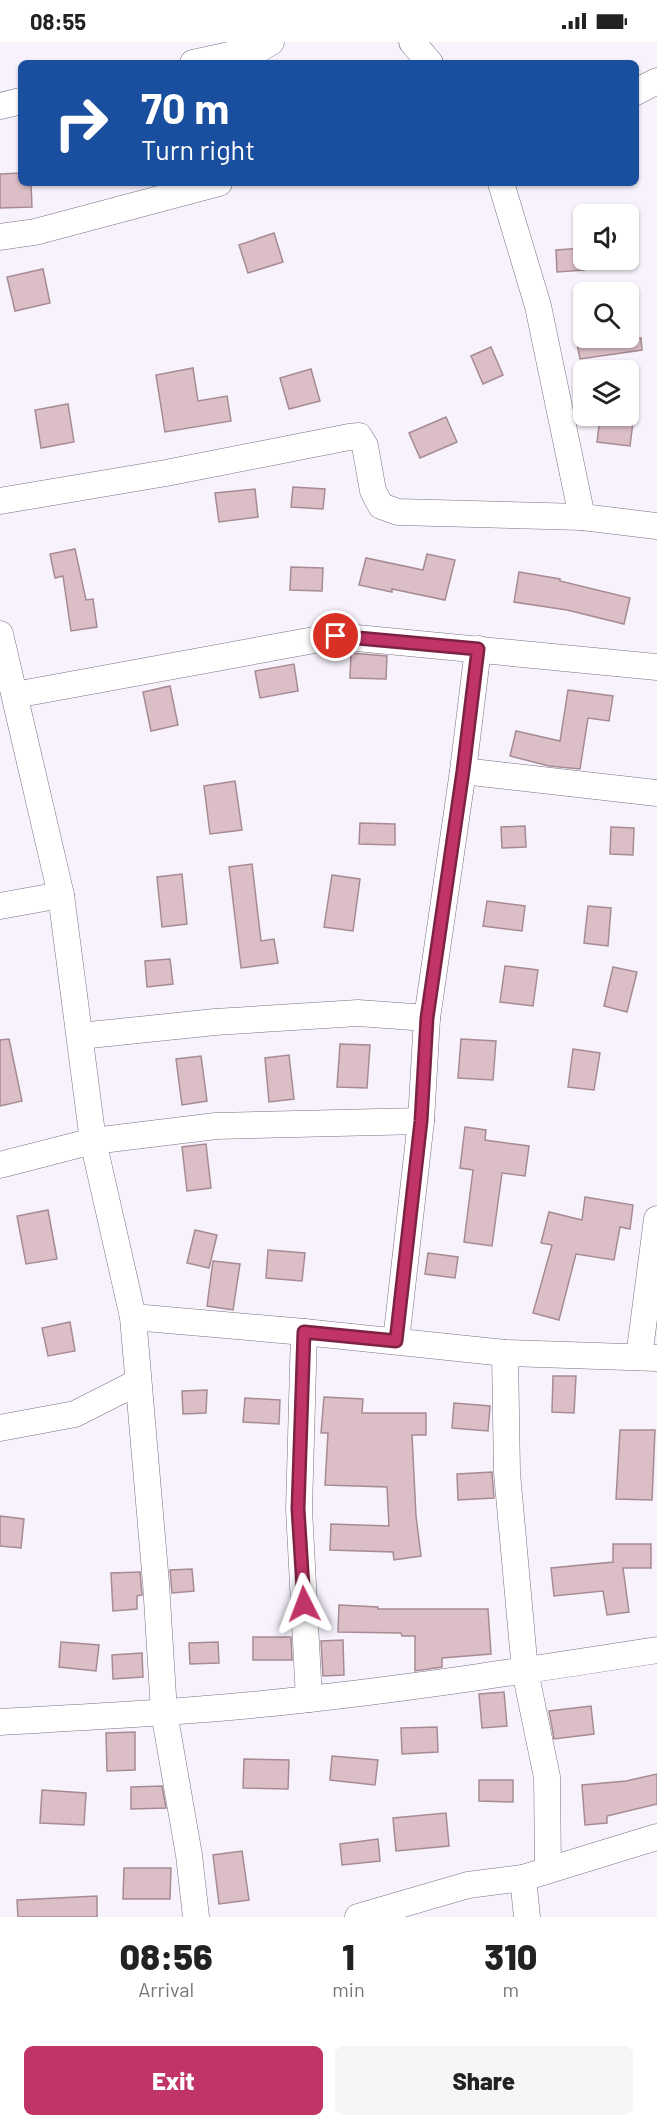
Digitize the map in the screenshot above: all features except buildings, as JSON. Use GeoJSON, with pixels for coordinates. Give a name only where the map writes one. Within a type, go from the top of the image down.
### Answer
{"type":"FeatureCollection","features":[{"type":"Feature","properties":{"kind":"street"},"geometry":{"type":"LineString","coordinates":[[207,60],[261,48],[272,42]]}},
{"type":"Feature","properties":{"kind":"street"},"geometry":{"type":"LineString","coordinates":[[412,42],[427,60]]}},
{"type":"Feature","properties":{"kind":"street"},"geometry":{"type":"LineString","coordinates":[[639,90],[657,81]]}},
{"type":"Feature","properties":{"kind":"street"},"geometry":{"type":"LineString","coordinates":[[0,106],[18,102]]}},
{"type":"Feature","properties":{"kind":"street"},"geometry":{"type":"LineString","coordinates":[[0,237],[35,232],[208,186]]}},
{"type":"Feature","properties":{"kind":"street"},"geometry":{"type":"LineString","coordinates":[[502,186],[538,306],[582,517]]}},
{"type":"Feature","properties":{"kind":"street"},"geometry":{"type":"LineString","coordinates":[[0,501],[166,473],[358,436],[365,446],[373,491],[381,506],[398,512],[582,517],[657,526]]}},
{"type":"Feature","properties":{"kind":"street"},"geometry":{"type":"LineString","coordinates":[[0,634],[61,895],[93,1141],[134,1317],[164,1712],[189,1855],[195,1917]]}},
{"type":"Feature","properties":{"kind":"street"},"geometry":{"type":"LineString","coordinates":[[15,695],[336,636],[657,667]]}},
{"type":"Feature","properties":{"kind":"street"},"geometry":{"type":"LineString","coordinates":[[396,1341],[421,1121],[427,1018],[463,771],[478,649]]}},
{"type":"Feature","properties":{"kind":"street"},"geometry":{"type":"LineString","coordinates":[[463,771],[657,793]]}},
{"type":"Feature","properties":{"kind":"street"},"geometry":{"type":"LineString","coordinates":[[0,906],[61,895]]}},
{"type":"Feature","properties":{"kind":"street"},"geometry":{"type":"LineString","coordinates":[[80,1036],[215,1022],[358,1013],[427,1018]]}},
{"type":"Feature","properties":{"kind":"street"},"geometry":{"type":"LineString","coordinates":[[0,1165],[93,1141],[216,1126],[421,1121]]}},
{"type":"Feature","properties":{"kind":"street"},"geometry":{"type":"LineString","coordinates":[[134,1317],[505,1353],[648,1357],[657,1219]]}},
{"type":"Feature","properties":{"kind":"street"},"geometry":{"type":"LineString","coordinates":[[304,1332],[298,1509],[309,1699]]}},
{"type":"Feature","properties":{"kind":"street"},"geometry":{"type":"LineString","coordinates":[[505,1353],[507,1473],[525,1671],[547,1776],[548,1869]]}},
{"type":"Feature","properties":{"kind":"street"},"geometry":{"type":"LineString","coordinates":[[0,1428],[75,1414],[138,1382]]}},
{"type":"Feature","properties":{"kind":"street"},"geometry":{"type":"LineString","coordinates":[[0,1722],[164,1712],[309,1699],[525,1671],[657,1650]]}},
{"type":"Feature","properties":{"kind":"street"},"geometry":{"type":"LineString","coordinates":[[358,1917],[468,1885],[523,1878],[657,1837]]}},
{"type":"Feature","properties":{"kind":"street"},"geometry":{"type":"LineString","coordinates":[[523,1878],[526,1917]]}},
{"type":"Feature","properties":{"kind":"route"},"geometry":{"type":"LineString","coordinates":[[304,1604],[298,1509],[304,1332],[396,1341],[421,1121],[427,1018],[463,771],[478,649],[336,636]]}}]}
